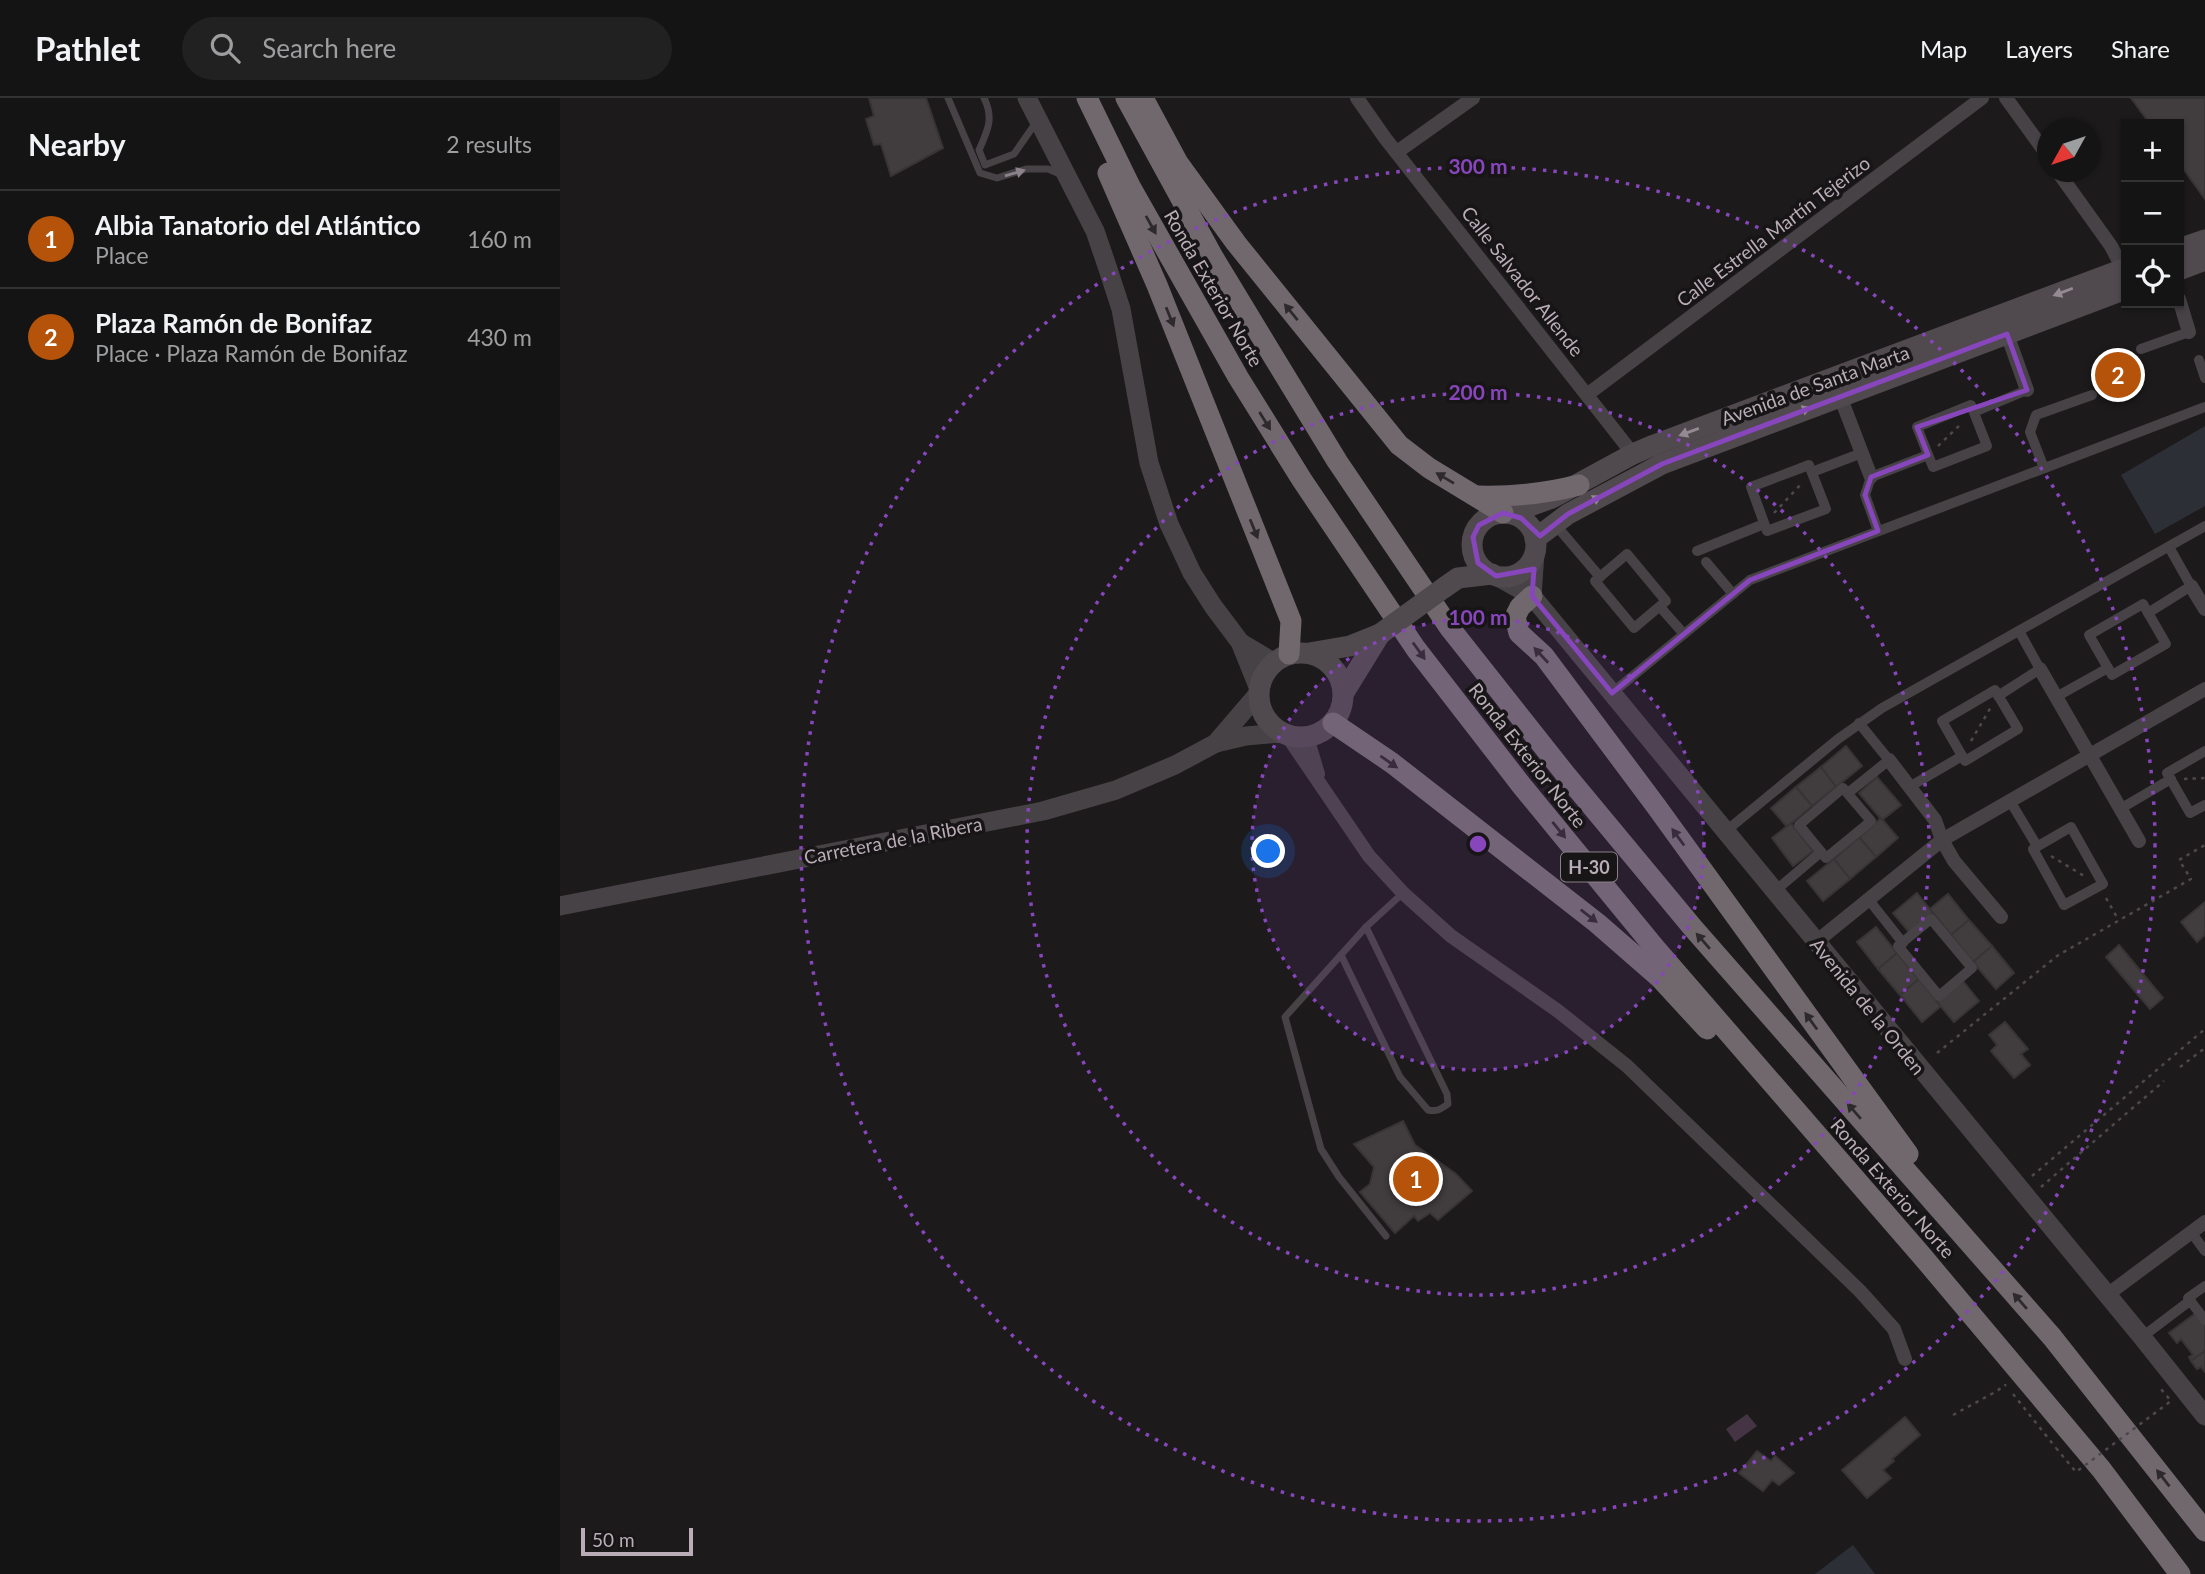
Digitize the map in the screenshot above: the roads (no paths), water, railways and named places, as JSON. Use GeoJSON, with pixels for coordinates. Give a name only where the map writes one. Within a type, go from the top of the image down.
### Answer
{"type":"FeatureCollection","features":[{"type":"Feature","properties":{"kind":"highway"},"geometry":{"type":"LineString","coordinates":[[1073,98],[1157,285],[1292,621],[1290,656]]}},
{"type":"Feature","properties":{"kind":"highway","name":"Ronda Exterior Norte"},"geometry":{"type":"LineString","coordinates":[[1087,98],[1131,188],[1238,377],[1302,480],[1416,649],[1522,786],[1655,948],[1922,1256],[2101,1469],[2180,1574]]}},
{"type":"Feature","properties":{"kind":"highway","name":"Ronda Exterior Norte"},"geometry":{"type":"LineString","coordinates":[[1126,98],[1213,257],[1336,461],[1449,627],[1693,929],[2052,1337],[2205,1531]]}},
{"type":"Feature","properties":{"kind":"highway"},"geometry":{"type":"LineString","coordinates":[[1143,98],[1178,163],[1236,243],[1399,445],[1429,468],[1506,513]]}},
{"type":"Feature","properties":{"kind":"highway"},"geometry":{"type":"LineString","coordinates":[[1476,496],[1525,496],[1578,485]]}},
{"type":"Feature","properties":{"kind":"highway"},"geometry":{"type":"LineString","coordinates":[[1532,596],[1520,607],[1515,617],[1519,633],[1544,656],[1648,795],[1981,1255]]}},
{"type":"Feature","properties":{"kind":"highway"},"geometry":{"type":"LineString","coordinates":[[1333,723],[1392,763],[1597,923],[1659,977],[1722,1045],[1831,1152]]}},
{"type":"Feature","properties":{"kind":"main road"},"geometry":{"type":"LineString","coordinates":[[2184,248],[2205,240]]}},
{"type":"Feature","properties":{"kind":"main road"},"geometry":{"type":"LineString","coordinates":[[2184,268],[2205,260]]}},
{"type":"Feature","properties":{"kind":"main road","name":"Avenida de Santa Marta"},"geometry":{"type":"LineString","coordinates":[[1506,513],[1552,498],[1633,454],[2121,276]]}},
{"type":"Feature","properties":{"kind":"main road","name":"Avenida de Santa Marta"},"geometry":{"type":"LineString","coordinates":[[1535,546],[1554,523],[1662,464],[2007,334],[2121,277]]}},
{"type":"Feature","properties":{"kind":"main road"},"geometry":{"type":"LineString","coordinates":[[1290,656],[1323,658],[1333,667],[1340,680],[1343,705],[1333,723],[1325,730],[1291,735],[1272,726],[1259,705],[1259,691],[1265,671],[1290,656],[1350,646],[1380,634],[1452,582],[1472,551],[1473,537],[1479,525],[1490,516],[1506,513],[1521,518],[1530,527],[1535,546],[1529,565],[1519,573],[1508,577],[1494,575],[1452,582]]}},
{"type":"Feature","properties":{"kind":"main road"},"geometry":{"type":"LineString","coordinates":[[1472,551],[1478,563],[1494,575]]}},
{"type":"Feature","properties":{"kind":"main road"},"geometry":{"type":"LineString","coordinates":[[1343,694],[1380,634]]}},
{"type":"Feature","properties":{"kind":"street"},"geometry":{"type":"LineString","coordinates":[[1027,98],[1094,231],[1121,309],[1149,463],[1169,524],[1192,573],[1240,642],[1259,691],[1216,743]]}},
{"type":"Feature","properties":{"kind":"street","name":"Calle Salvador Allende"},"geometry":{"type":"LineString","coordinates":[[1357,98],[1633,454]]}},
{"type":"Feature","properties":{"kind":"street"},"geometry":{"type":"LineString","coordinates":[[1397,152],[1473,98]]}},
{"type":"Feature","properties":{"kind":"street","name":"Calle Estrella Martín Tejerizo"},"geometry":{"type":"LineString","coordinates":[[1588,394],[1982,98]]}},
{"type":"Feature","properties":{"kind":"street"},"geometry":{"type":"LineString","coordinates":[[2006,98],[2037,141]]}},
{"type":"Feature","properties":{"kind":"street"},"geometry":{"type":"LineString","coordinates":[[2065,182],[2112,246],[2121,266]]}},
{"type":"Feature","properties":{"kind":"street"},"geometry":{"type":"LineString","coordinates":[[2141,349],[2189,332],[2182,308]]}},
{"type":"Feature","properties":{"kind":"street"},"geometry":{"type":"LineString","coordinates":[[1974,412],[2027,390],[2007,334]]}},
{"type":"Feature","properties":{"kind":"street"},"geometry":{"type":"LineString","coordinates":[[2199,360],[2205,378]]}},
{"type":"Feature","properties":{"kind":"street"},"geometry":{"type":"LineString","coordinates":[[2043,468],[2030,432],[2036,415],[2092,395]]}},
{"type":"Feature","properties":{"kind":"street"},"geometry":{"type":"LineString","coordinates":[[1840,396],[1871,477],[1864,495],[1878,531]]}},
{"type":"Feature","properties":{"kind":"street"},"geometry":{"type":"LineString","coordinates":[[1971,405],[1987,446],[1933,467],[1928,455],[1917,427],[1971,405]]}},
{"type":"Feature","properties":{"kind":"street"},"geometry":{"type":"LineString","coordinates":[[1612,693],[1750,580],[2205,407]]}},
{"type":"Feature","properties":{"kind":"street"},"geometry":{"type":"LineString","coordinates":[[1812,472],[1862,453]]}},
{"type":"Feature","properties":{"kind":"street"},"geometry":{"type":"LineString","coordinates":[[1871,477],[1928,455]]}},
{"type":"Feature","properties":{"kind":"street"},"geometry":{"type":"LineString","coordinates":[[1809,465],[1826,509],[1767,531],[1764,524],[1751,487],[1809,465]]}},
{"type":"Feature","properties":{"kind":"street"},"geometry":{"type":"LineString","coordinates":[[1554,523],[1600,577]]}},
{"type":"Feature","properties":{"kind":"street"},"geometry":{"type":"LineString","coordinates":[[1697,551],[1764,524]]}},
{"type":"Feature","properties":{"kind":"street"},"geometry":{"type":"LineString","coordinates":[[1726,831],[1859,723],[1882,708],[2205,526]]}},
{"type":"Feature","properties":{"kind":"street"},"geometry":{"type":"LineString","coordinates":[[1532,596],[1535,546]]}},
{"type":"Feature","properties":{"kind":"street"},"geometry":{"type":"LineString","coordinates":[[2169,547],[2205,609]]}},
{"type":"Feature","properties":{"kind":"street"},"geometry":{"type":"LineString","coordinates":[[1627,554],[1666,601],[1634,628],[1595,581],[1600,577],[1627,554]]}},
{"type":"Feature","properties":{"kind":"street"},"geometry":{"type":"LineString","coordinates":[[1706,562],[1733,594]]}},
{"type":"Feature","properties":{"kind":"street","name":"Avenida de la Orden"},"geometry":{"type":"LineString","coordinates":[[1494,575],[1532,596],[2204,1412]]}},
{"type":"Feature","properties":{"kind":"street"},"geometry":{"type":"LineString","coordinates":[[2148,613],[2191,586]]}},
{"type":"Feature","properties":{"kind":"street"},"geometry":{"type":"LineString","coordinates":[[2143,604],[2166,644],[2112,675],[2108,668],[2089,635],[2143,604]]}},
{"type":"Feature","properties":{"kind":"street"},"geometry":{"type":"LineString","coordinates":[[1660,607],[1684,634]]}},
{"type":"Feature","properties":{"kind":"street"},"geometry":{"type":"LineString","coordinates":[[2019,631],[2139,841]]}},
{"type":"Feature","properties":{"kind":"street"},"geometry":{"type":"LineString","coordinates":[[1240,642],[1290,656]]}},
{"type":"Feature","properties":{"kind":"street"},"geometry":{"type":"LineString","coordinates":[[2056,697],[2108,668]]}},
{"type":"Feature","properties":{"kind":"street"},"geometry":{"type":"LineString","coordinates":[[1998,696],[2040,669]]}},
{"type":"Feature","properties":{"kind":"street"},"geometry":{"type":"LineString","coordinates":[[1816,942],[1942,841],[2205,689]]}},
{"type":"Feature","properties":{"kind":"street"},"geometry":{"type":"LineString","coordinates":[[1995,690],[2018,729],[1965,761],[1962,756],[1942,721],[1995,690]]}},
{"type":"Feature","properties":{"kind":"street"},"geometry":{"type":"LineString","coordinates":[[1859,723],[1935,820],[1942,841],[1954,861],[2001,917]]}},
{"type":"Feature","properties":{"kind":"street"},"geometry":{"type":"LineString","coordinates":[[1216,743],[1246,736],[1291,735]]}},
{"type":"Feature","properties":{"kind":"street"},"geometry":{"type":"LineString","coordinates":[[1291,735],[1369,856],[1403,893],[1451,936],[1559,1011],[1626,1066],[1860,1291],[1894,1329],[1905,1359]]}},
{"type":"Feature","properties":{"kind":"street"},"geometry":{"type":"LineString","coordinates":[[1291,735],[1321,785]]}},
{"type":"Feature","properties":{"kind":"street","name":"Carretera de la Ribera"},"geometry":{"type":"LineString","coordinates":[[560,906],[1043,811],[1116,790],[1175,765],[1216,743]]}},
{"type":"Feature","properties":{"kind":"street"},"geometry":{"type":"LineString","coordinates":[[2205,751],[2167,773],[2190,813],[2205,804]]}},
{"type":"Feature","properties":{"kind":"street"},"geometry":{"type":"LineString","coordinates":[[1911,786],[1962,756]]}},
{"type":"Feature","properties":{"kind":"street"},"geometry":{"type":"LineString","coordinates":[[1848,793],[1889,760]]}},
{"type":"Feature","properties":{"kind":"street"},"geometry":{"type":"LineString","coordinates":[[2120,809],[2171,779]]}},
{"type":"Feature","properties":{"kind":"street"},"geometry":{"type":"LineString","coordinates":[[1843,788],[1871,821],[1826,858],[1821,852],[1799,825],[1843,788]]}},
{"type":"Feature","properties":{"kind":"street"},"geometry":{"type":"LineString","coordinates":[[2010,801],[2036,846]]}},
{"type":"Feature","properties":{"kind":"street"},"geometry":{"type":"LineString","coordinates":[[2071,827],[2103,884],[2064,905],[2033,849],[2036,846],[2071,827]]}},
{"type":"Feature","properties":{"kind":"street"},"geometry":{"type":"LineString","coordinates":[[1775,891],[1821,852]]}},
{"type":"Feature","properties":{"kind":"street"},"geometry":{"type":"LineString","coordinates":[[1869,900],[1903,943]]}},
{"type":"Feature","properties":{"kind":"street"},"geometry":{"type":"LineString","coordinates":[[1931,919],[1972,968],[1939,996],[1898,946],[1903,943],[1931,919]]}},
{"type":"Feature","properties":{"kind":"street"},"geometry":{"type":"LineString","coordinates":[[2107,1295],[2205,1222]]}},
{"type":"Feature","properties":{"kind":"street"},"geometry":{"type":"LineString","coordinates":[[2192,1232],[2205,1251]]}},
{"type":"Feature","properties":{"kind":"street"},"geometry":{"type":"LineString","coordinates":[[2205,1286],[2188,1298],[2205,1320]]}},
{"type":"Feature","properties":{"kind":"street"},"geometry":{"type":"LineString","coordinates":[[2142,1337],[2191,1300]]}},
{"type":"Feature","properties":{"kind":"lane"},"geometry":{"type":"LineString","coordinates":[[948,98],[980,173],[997,178],[1026,169],[1048,169],[1066,176]]}},
{"type":"Feature","properties":{"kind":"lane"},"geometry":{"type":"LineString","coordinates":[[984,98],[990,111],[987,133],[979,150],[985,165],[1014,154],[1038,120]]}},
{"type":"Feature","properties":{"kind":"lane"},"geometry":{"type":"LineString","coordinates":[[1386,1236],[1339,1177],[1321,1149],[1285,1017],[1366,928],[1403,893]]}},
{"type":"Feature","properties":{"kind":"lane"},"geometry":{"type":"LineString","coordinates":[[1341,955],[1401,1077],[1428,1110],[1442,1109],[1448,1104],[1447,1094],[1366,928]]}},
{"type":"Feature","properties":{"kind":"place","name":"Plaza Ramón de Bonifaz"},"geometry":{"type":"Point","coordinates":[2118,375]}},
{"type":"Feature","properties":{"kind":"place","name":"Albia Tanatorio del Atlántico"},"geometry":{"type":"Point","coordinates":[1416,1179]}}]}
